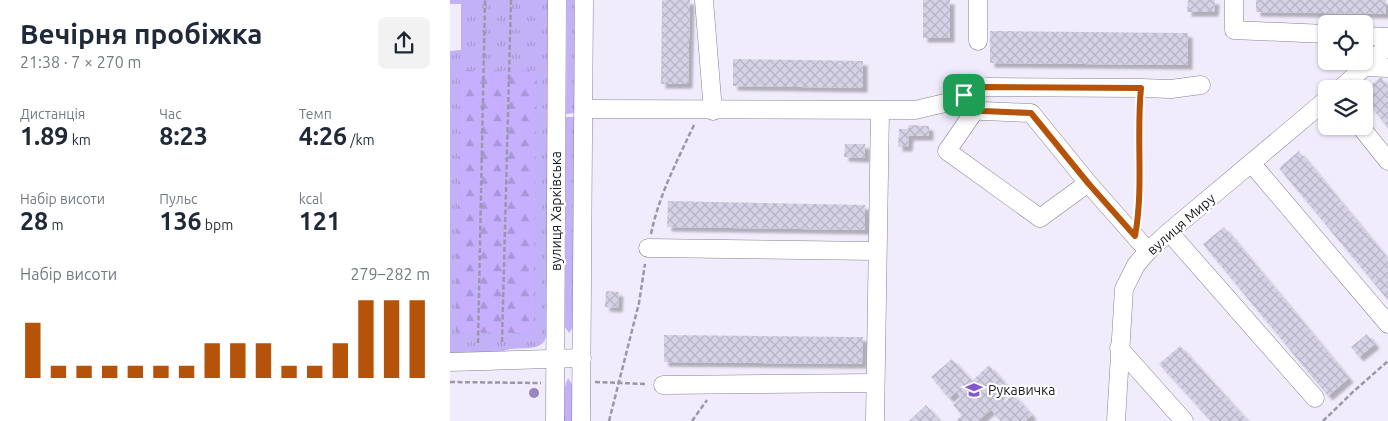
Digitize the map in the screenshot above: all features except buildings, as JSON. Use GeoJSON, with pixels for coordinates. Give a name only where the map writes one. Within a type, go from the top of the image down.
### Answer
{"type":"FeatureCollection","features":[{"type":"Feature","properties":{"kind":"street","name":"вулиця Харківська"},"geometry":{"type":"LineString","coordinates":[[555,421],[557,0]]}},
{"type":"Feature","properties":{"kind":"street","name":"вулиця Харківська"},"geometry":{"type":"LineString","coordinates":[[581,421],[584,0]]}},
{"type":"Feature","properties":{"kind":"street"},"geometry":{"type":"LineString","coordinates":[[704,0],[713,110]]}},
{"type":"Feature","properties":{"kind":"street"},"geometry":{"type":"LineString","coordinates":[[978,0],[978,41]]}},
{"type":"Feature","properties":{"kind":"street"},"geometry":{"type":"LineString","coordinates":[[1234,0],[1234,30],[1318,34]]}},
{"type":"Feature","properties":{"kind":"street"},"geometry":{"type":"LineString","coordinates":[[1373,36],[1388,37]]}},
{"type":"Feature","properties":{"kind":"street"},"geometry":{"type":"LineString","coordinates":[[1373,60],[1388,46]]}},
{"type":"Feature","properties":{"kind":"street"},"geometry":{"type":"LineString","coordinates":[[1373,67],[1388,68]]}},
{"type":"Feature","properties":{"kind":"street"},"geometry":{"type":"LineString","coordinates":[[1351,80],[1362,70]]}},
{"type":"Feature","properties":{"kind":"street"},"geometry":{"type":"LineString","coordinates":[[584,109],[914,110],[931,108],[974,89],[987,87],[1171,89],[1201,85]]}},
{"type":"Feature","properties":{"kind":"street"},"geometry":{"type":"LineString","coordinates":[[964,95],[976,109],[983,111],[1031,113],[1088,183],[1148,251]]}},
{"type":"Feature","properties":{"kind":"street","name":"вулиця Миру"},"geometry":{"type":"LineString","coordinates":[[1116,421],[1124,289],[1136,265],[1169,232],[1318,107]]}},
{"type":"Feature","properties":{"kind":"street"},"geometry":{"type":"LineString","coordinates":[[976,109],[948,150],[1040,218],[1088,183]]}},
{"type":"Feature","properties":{"kind":"street"},"geometry":{"type":"LineString","coordinates":[[875,421],[876,251],[880,111]]}},
{"type":"Feature","properties":{"kind":"street"},"geometry":{"type":"LineString","coordinates":[[1367,135],[1388,161]]}},
{"type":"Feature","properties":{"kind":"street"},"geometry":{"type":"LineString","coordinates":[[1252,164],[1388,324]]}},
{"type":"Feature","properties":{"kind":"street"},"geometry":{"type":"LineString","coordinates":[[1169,232],[1315,398]]}},
{"type":"Feature","properties":{"kind":"street"},"geometry":{"type":"LineString","coordinates":[[648,248],[876,251]]}},
{"type":"Feature","properties":{"kind":"street"},"geometry":{"type":"LineString","coordinates":[[1119,348],[1184,421]]}},
{"type":"Feature","properties":{"kind":"street"},"geometry":{"type":"LineString","coordinates":[[450,362],[582,358]]}},
{"type":"Feature","properties":{"kind":"street"},"geometry":{"type":"LineString","coordinates":[[663,385],[875,383]]}},
{"type":"Feature","properties":{"kind":"path"},"geometry":{"type":"LineString","coordinates":[[478,344],[485,0]]}},
{"type":"Feature","properties":{"kind":"path"},"geometry":{"type":"LineString","coordinates":[[502,342],[511,0]]}},
{"type":"Feature","properties":{"kind":"path"},"geometry":{"type":"LineString","coordinates":[[1135,236],[1141,162],[1138,140],[1141,88]]}},
{"type":"Feature","properties":{"kind":"path"},"geometry":{"type":"LineString","coordinates":[[1323,421],[1388,361]]}},
{"type":"Feature","properties":{"kind":"path"},"geometry":{"type":"LineString","coordinates":[[582,381],[663,385]]}},
{"type":"Feature","properties":{"kind":"path"},"geometry":{"type":"LineString","coordinates":[[450,382],[555,383]]}},
{"type":"Feature","properties":{"kind":"path"},"geometry":{"type":"LineString","coordinates":[[692,421],[718,384]]}},
{"type":"Feature","properties":{"kind":"green space"},"geometry":{"type":"Polygon","coordinates":[[[450,0],[549,0],[547,332],[545,340],[536,347],[502,352],[450,353],[450,51],[461,50],[461,4],[450,4],[450,0]]]}},
{"type":"Feature","properties":{"kind":"green space"},"geometry":{"type":"Polygon","coordinates":[[[567,0],[574,0],[574,113],[566,114],[567,0]]]}},
{"type":"Feature","properties":{"kind":"green space"},"geometry":{"type":"Polygon","coordinates":[[[460,70],[537,71],[533,333],[456,332],[460,70]]]}},
{"type":"Feature","properties":{"kind":"green space"},"geometry":{"type":"Polygon","coordinates":[[[566,117],[574,117],[573,327],[569,333],[565,327],[566,117]]]}},
{"type":"Feature","properties":{"kind":"green space"},"geometry":{"type":"Polygon","coordinates":[[[568,378],[573,386],[573,421],[564,421],[565,386],[568,378]]]}},
{"type":"Feature","properties":{"kind":"place","name":"Рукавичка"},"geometry":{"type":"Point","coordinates":[974,390]}},
{"type":"Feature","properties":{"kind":"route"},"geometry":{"type":"LineString","coordinates":[[987,87],[1141,88],[1138,140],[1141,162],[1135,236],[1088,183],[1031,113],[983,111],[976,109],[964,95],[974,89],[987,87]]}}]}
